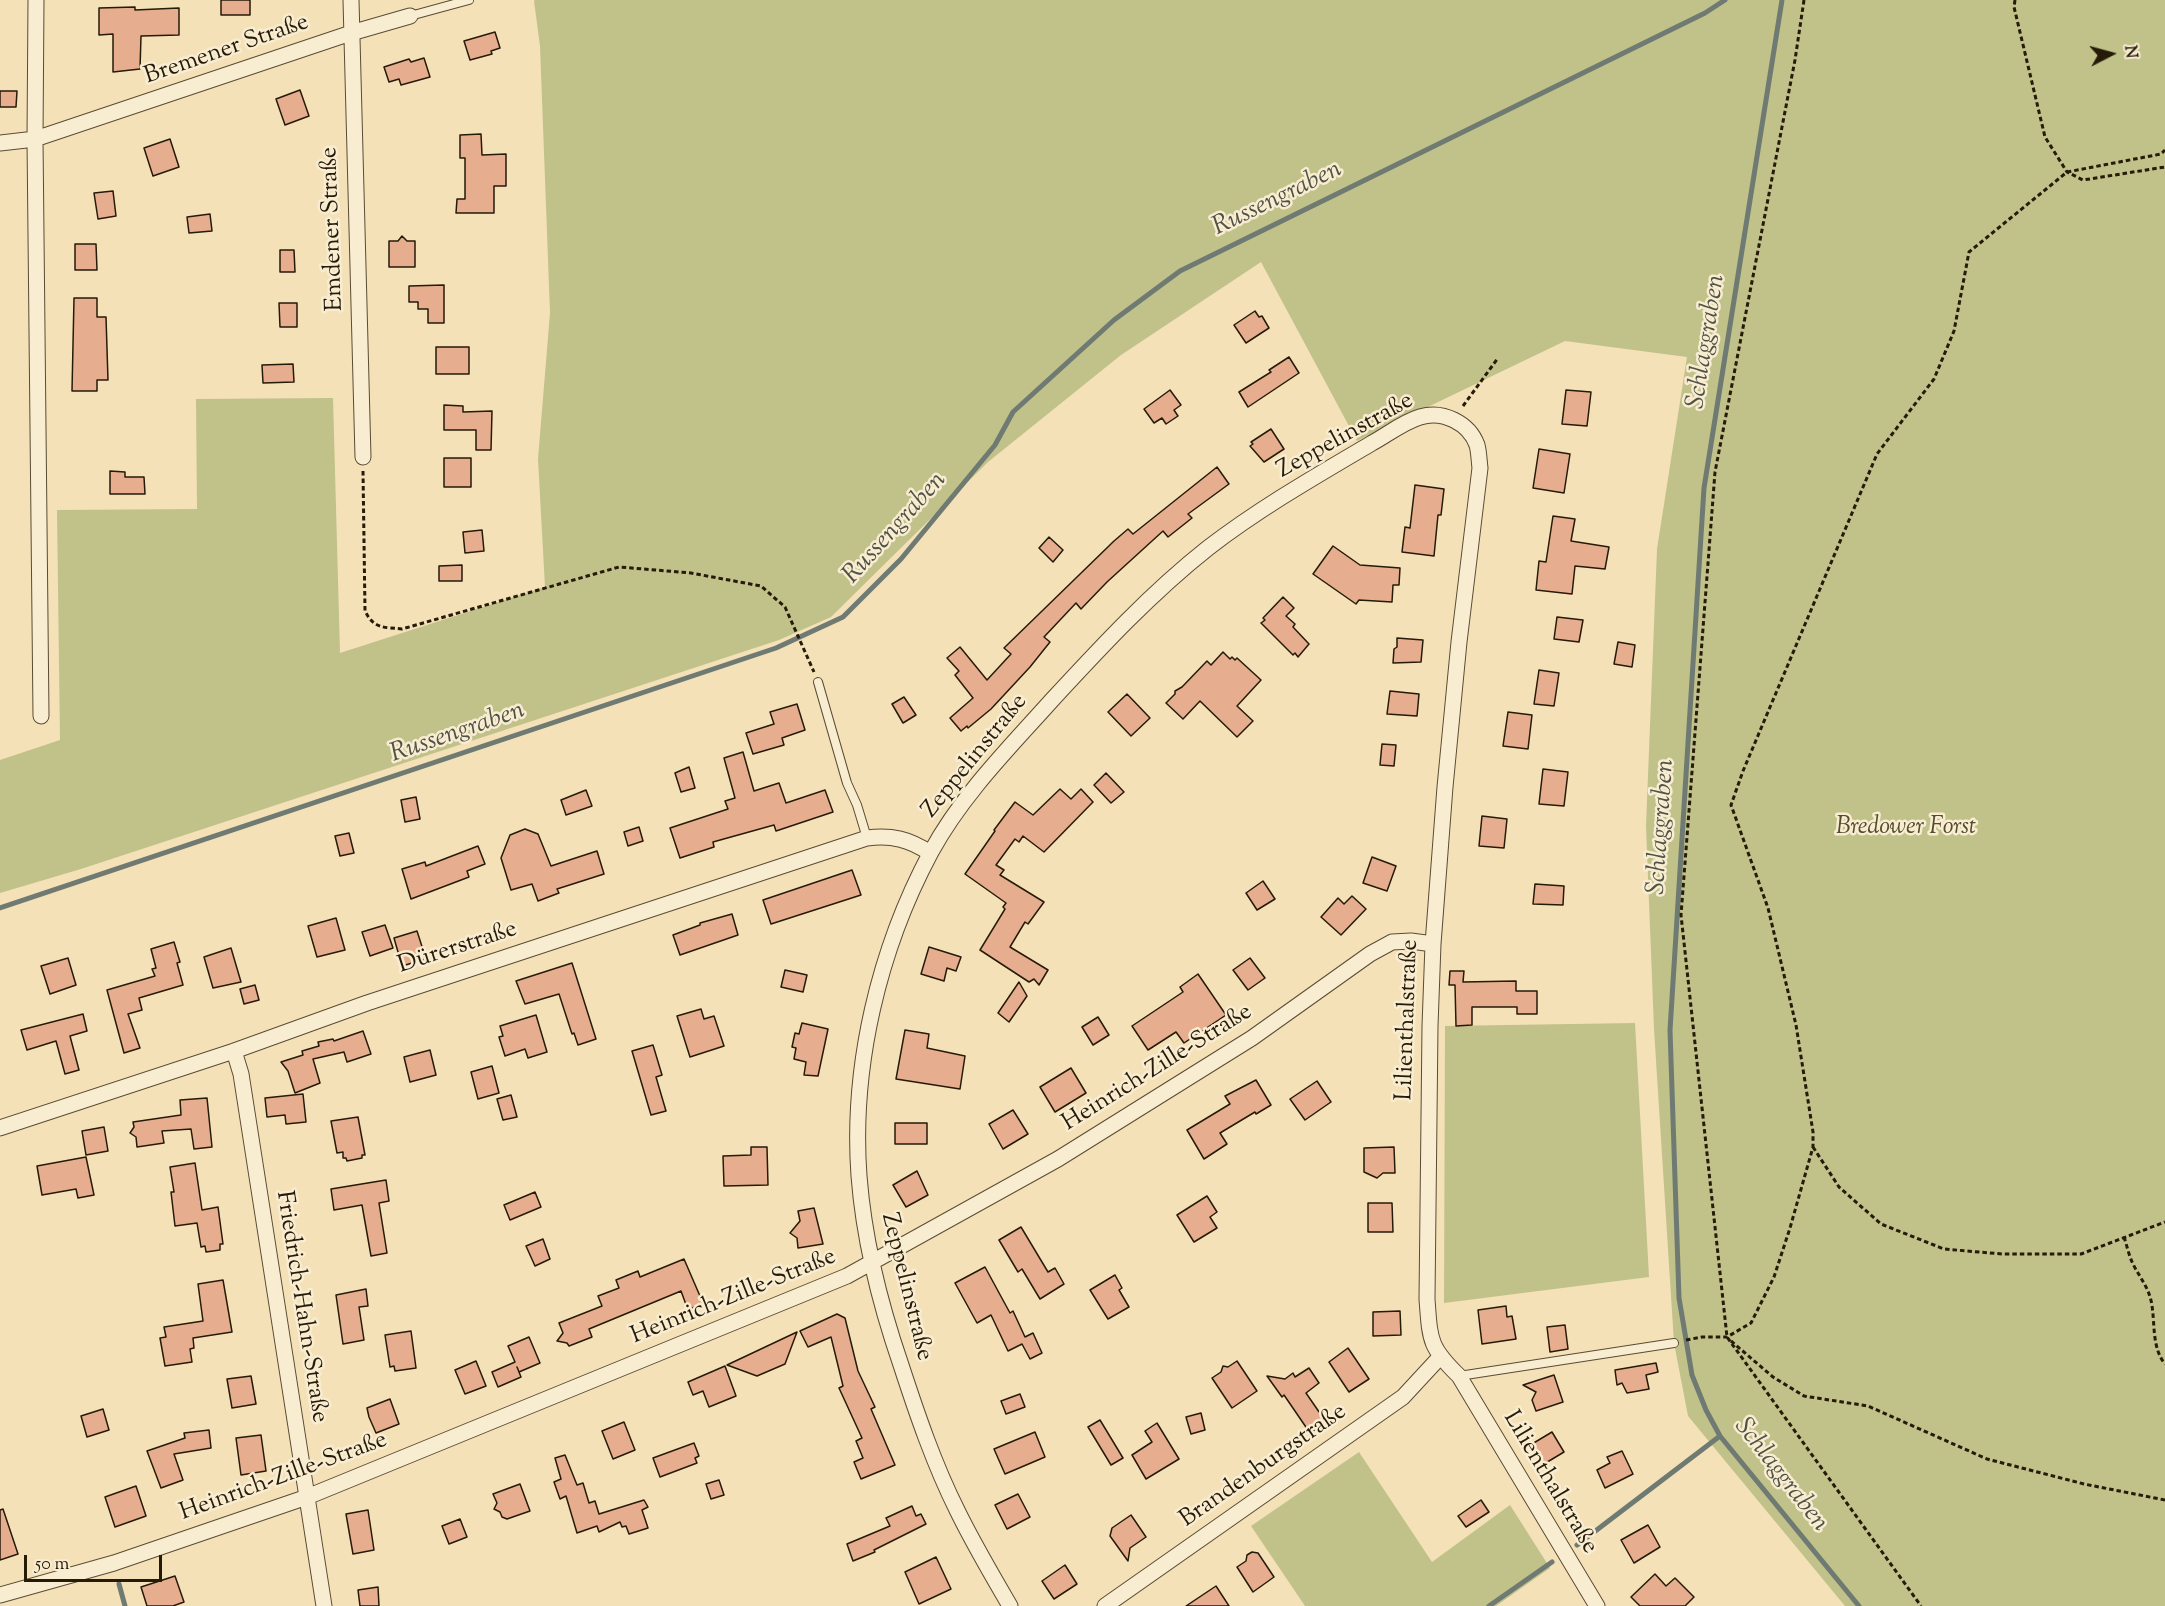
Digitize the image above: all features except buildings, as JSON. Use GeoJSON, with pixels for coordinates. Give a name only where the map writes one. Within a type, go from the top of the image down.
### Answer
{"type":"FeatureCollection","features":[{"type":"Feature","properties":{"kind":"street"},"geometry":{"type":"LineString","coordinates":[[36,0],[35,139],[41,716]]}},
{"type":"Feature","properties":{"kind":"street","name":"Emdener Straße"},"geometry":{"type":"LineString","coordinates":[[351,0],[363,457]]}},
{"type":"Feature","properties":{"kind":"street","name":"Bremener Straße"},"geometry":{"type":"LineString","coordinates":[[0,143],[35,139],[351,33],[410,16]]}},
{"type":"Feature","properties":{"kind":"street","name":"Lilienthalstraße"},"geometry":{"type":"LineString","coordinates":[[1434,415],[1452,419],[1472,434],[1478,448],[1480,468],[1459,642],[1433,944],[1427,1299],[1429,1334],[1440,1357],[1459,1376],[1597,1606]]}},
{"type":"Feature","properties":{"kind":"street","name":"Zeppelinstraße"},"geometry":{"type":"LineString","coordinates":[[1010,1606],[956,1507],[933,1456],[895,1348],[872,1263],[864,1219],[859,1174],[858,1121],[861,1072],[884,967],[901,919],[930,853],[968,796],[1015,740],[1103,644],[1206,550],[1309,479],[1418,418],[1434,415]]}},
{"type":"Feature","properties":{"kind":"street","name":"Dürerstraße"},"geometry":{"type":"LineString","coordinates":[[0,1128],[867,837],[900,837],[930,853]]}},
{"type":"Feature","properties":{"kind":"street","name":"Heinrich-Zille-Straße"},"geometry":{"type":"LineString","coordinates":[[0,1595],[114,1563],[307,1497],[848,1276],[1077,1147],[1252,1038],[1370,954],[1392,942],[1411,941],[1433,944]]}},
{"type":"Feature","properties":{"kind":"street","name":"Friedrich-Hahn-Straße"},"geometry":{"type":"LineString","coordinates":[[234,1051],[243,1086],[324,1606]]}},
{"type":"Feature","properties":{"kind":"street","name":"Brandenburgstraße"},"geometry":{"type":"LineString","coordinates":[[1105,1606],[1403,1397],[1440,1357]]}},
{"type":"Feature","properties":{"kind":"lane","name":"Bremener Straße"},"geometry":{"type":"LineString","coordinates":[[410,16],[469,0]]}},
{"type":"Feature","properties":{"kind":"lane"},"geometry":{"type":"LineString","coordinates":[[818,682],[847,783],[867,837]]}},
{"type":"Feature","properties":{"kind":"lane"},"geometry":{"type":"LineString","coordinates":[[1459,1376],[1674,1343]]}},
{"type":"Feature","properties":{"kind":"path"},"geometry":{"type":"LineString","coordinates":[[1804,0],[1795,60],[1715,472],[1681,915],[1727,1337],[1921,1606]]}},
{"type":"Feature","properties":{"kind":"path"},"geometry":{"type":"LineString","coordinates":[[2015,0],[2014,6],[2045,137],[2067,172],[2083,180],[2165,167]]}},
{"type":"Feature","properties":{"kind":"path"},"geometry":{"type":"LineString","coordinates":[[1674,1343],[1702,1337],[1727,1337],[1751,1323],[1774,1277],[1813,1147],[1813,1132],[1796,1025],[1768,908],[1731,805],[1877,454],[1934,379],[1954,331],[1969,252],[2067,172],[2161,154],[2165,150]]}},
{"type":"Feature","properties":{"kind":"path"},"geometry":{"type":"LineString","coordinates":[[1452,419],[1498,358]]}},
{"type":"Feature","properties":{"kind":"path"},"geometry":{"type":"LineString","coordinates":[[363,457],[365,611],[371,622],[381,627],[402,629],[619,567],[690,573],[761,586],[784,607],[818,682]]}},
{"type":"Feature","properties":{"kind":"path"},"geometry":{"type":"LineString","coordinates":[[1813,1147],[1839,1187],[1881,1224],[1944,1249],[2002,1254],[2081,1254],[2165,1222]]}},
{"type":"Feature","properties":{"kind":"path"},"geometry":{"type":"LineString","coordinates":[[2124,1237],[2132,1262],[2148,1290],[2152,1304],[2156,1344],[2160,1358],[2165,1364]]}},
{"type":"Feature","properties":{"kind":"path"},"geometry":{"type":"LineString","coordinates":[[1727,1337],[1773,1377],[1804,1396],[1868,1406],[1987,1459],[2084,1484],[2165,1500]]}},
{"type":"Feature","properties":{"kind":"green space","name":"Bredower Forst"},"geometry":{"type":"Polygon","coordinates":[[[535,0],[2165,0],[2165,1606],[1845,1606],[1688,1416],[1674,1343],[1654,1029],[1646,826],[1657,549],[1687,357],[1565,341],[1357,441],[1261,262],[1121,355],[988,462],[831,617],[779,640],[81,869],[0,893],[0,760],[60,740],[57,510],[197,509],[196,399],[333,398],[340,653],[545,587],[538,459],[550,313],[540,46],[535,0]]]}},
{"type":"Feature","properties":{"kind":"green space"},"geometry":{"type":"Polygon","coordinates":[[[1635,1023],[1649,1277],[1444,1303],[1445,1026],[1635,1023]]]}},
{"type":"Feature","properties":{"kind":"green space"},"geometry":{"type":"Polygon","coordinates":[[[1359,1452],[1432,1562],[1510,1505],[1550,1568],[1496,1606],[1305,1606],[1251,1526],[1359,1452]]]}},
{"type":"Feature","properties":{"kind":"waterway","name":"Russengraben"},"geometry":{"type":"LineString","coordinates":[[0,908],[776,648],[843,617],[901,559],[995,445],[1013,412],[1114,320],[1180,271],[1705,13],[1725,0]]}},
{"type":"Feature","properties":{"kind":"waterway","name":"Schlaggraben"},"geometry":{"type":"LineString","coordinates":[[1782,0],[1704,488],[1670,1030],[1679,1298],[1692,1375],[1706,1410],[1720,1436],[1859,1606]]}},
{"type":"Feature","properties":{"kind":"waterway"},"geometry":{"type":"LineString","coordinates":[[1577,1545],[1720,1436]]}},
{"type":"Feature","properties":{"kind":"waterway"},"geometry":{"type":"LineString","coordinates":[[1489,1606],[1552,1562]]}},
{"type":"Feature","properties":{"kind":"waterway"},"geometry":{"type":"LineString","coordinates":[[119,1584],[125,1606]]}}]}
